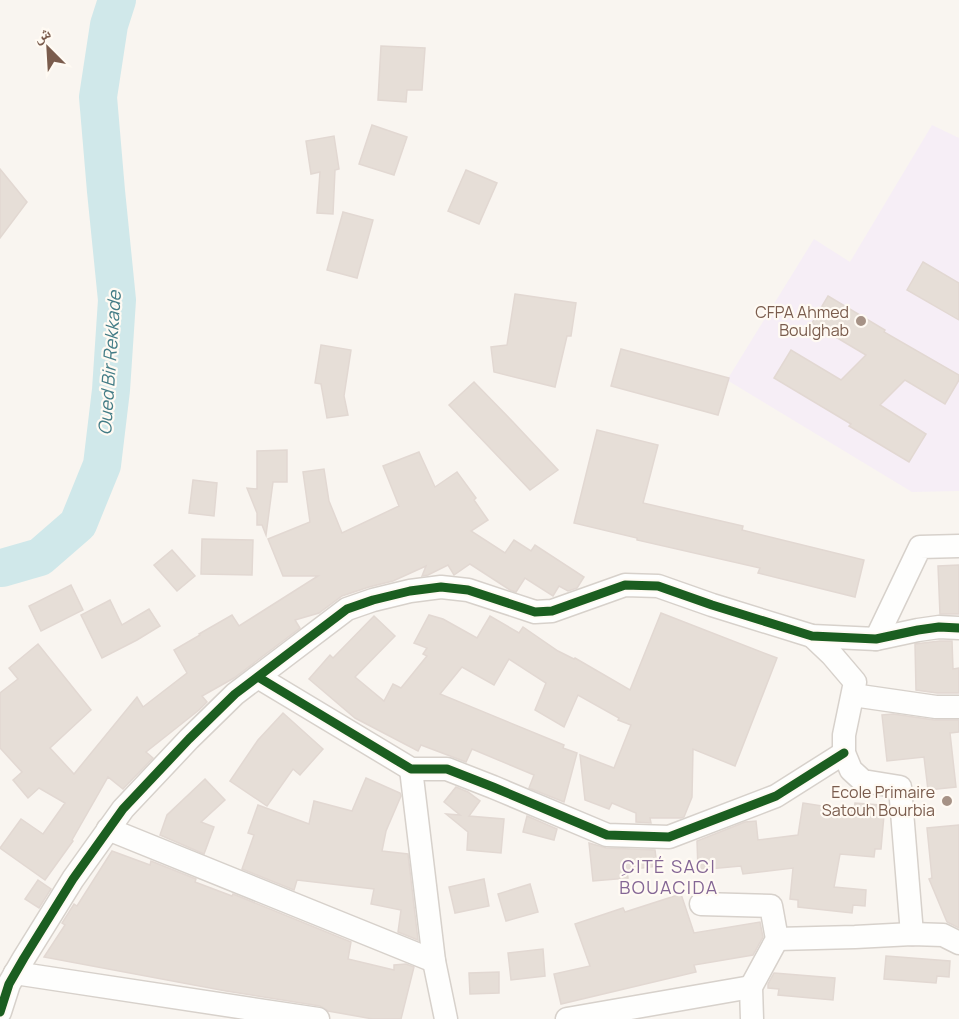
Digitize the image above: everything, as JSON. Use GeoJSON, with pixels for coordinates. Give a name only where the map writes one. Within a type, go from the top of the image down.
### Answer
{"type":"FeatureCollection","features":[{"type":"Feature","properties":{"kind":"street"},"geometry":{"type":"LineString","coordinates":[[876,639],[920,547],[959,546]]}},
{"type":"Feature","properties":{"kind":"street"},"geometry":{"type":"LineString","coordinates":[[0,1012],[15,972],[73,879],[123,809],[235,694],[347,609],[410,591],[441,587],[468,590],[535,612],[552,611],[625,585],[658,586],[812,636],[876,639],[939,627],[959,628]]}},
{"type":"Feature","properties":{"kind":"street"},"geometry":{"type":"LineString","coordinates":[[812,636],[855,682],[844,735],[844,753],[851,770],[863,781],[900,787],[912,934]]}},
{"type":"Feature","properties":{"kind":"street"},"geometry":{"type":"LineString","coordinates":[[258,677],[411,769],[447,769],[607,835],[669,837],[776,796],[844,753]]}},
{"type":"Feature","properties":{"kind":"street"},"geometry":{"type":"LineString","coordinates":[[854,695],[936,707],[959,707]]}},
{"type":"Feature","properties":{"kind":"street"},"geometry":{"type":"LineString","coordinates":[[411,769],[434,961],[446,1019]]}},
{"type":"Feature","properties":{"kind":"street"},"geometry":{"type":"LineString","coordinates":[[108,829],[434,961]]}},
{"type":"Feature","properties":{"kind":"street"},"geometry":{"type":"LineString","coordinates":[[700,904],[771,906],[777,939],[751,987],[752,1019]]}},
{"type":"Feature","properties":{"kind":"street"},"geometry":{"type":"LineString","coordinates":[[777,939],[855,938],[912,934],[943,935],[959,943]]}},
{"type":"Feature","properties":{"kind":"street"},"geometry":{"type":"LineString","coordinates":[[15,972],[318,1019]]}},
{"type":"Feature","properties":{"kind":"street"},"geometry":{"type":"LineString","coordinates":[[567,1019],[751,987]]}},
{"type":"Feature","properties":{"kind":"shaded area","name":"CFPA Ahmed Boulghab"},"geometry":{"type":"Polygon","coordinates":[[[932,125],[959,138],[959,491],[912,492],[727,380],[814,239],[850,262],[932,125]]]}},
{"type":"Feature","properties":{"kind":"building"},"geometry":{"type":"Polygon","coordinates":[[[381,46],[425,48],[422,90],[407,90],[406,102],[378,100],[381,46]]]}},
{"type":"Feature","properties":{"kind":"building"},"geometry":{"type":"Polygon","coordinates":[[[372,125],[407,137],[394,175],[359,164],[372,125]]]}},
{"type":"Feature","properties":{"kind":"building"},"geometry":{"type":"Polygon","coordinates":[[[334,136],[339,169],[335,170],[333,214],[317,213],[320,172],[311,174],[306,141],[334,136]]]}},
{"type":"Feature","properties":{"kind":"building"},"geometry":{"type":"Polygon","coordinates":[[[0,169],[27,202],[0,238],[0,169]]]}},
{"type":"Feature","properties":{"kind":"building"},"geometry":{"type":"Polygon","coordinates":[[[466,170],[497,183],[479,224],[448,211],[466,170]]]}},
{"type":"Feature","properties":{"kind":"building"},"geometry":{"type":"Polygon","coordinates":[[[343,212],[373,220],[357,278],[327,270],[343,212]]]}},
{"type":"Feature","properties":{"kind":"building"},"geometry":{"type":"Polygon","coordinates":[[[923,262],[959,283],[959,320],[907,290],[923,262]]]}},
{"type":"Feature","properties":{"kind":"building"},"geometry":{"type":"Polygon","coordinates":[[[515,294],[576,303],[571,336],[567,336],[555,387],[494,372],[491,347],[507,345],[515,294]]]}},
{"type":"Feature","properties":{"kind":"building"},"geometry":{"type":"Polygon","coordinates":[[[828,296],[885,330],[884,332],[959,375],[959,380],[945,404],[905,380],[880,405],[926,434],[909,462],[774,378],[791,350],[841,380],[866,355],[812,323],[828,296]]]}},
{"type":"Feature","properties":{"kind":"building"},"geometry":{"type":"Polygon","coordinates":[[[321,345],[351,350],[344,396],[348,415],[327,418],[321,384],[315,383],[321,345]]]}},
{"type":"Feature","properties":{"kind":"building"},"geometry":{"type":"Polygon","coordinates":[[[621,349],[729,378],[718,415],[611,386],[621,349]]]}},
{"type":"Feature","properties":{"kind":"building"},"geometry":{"type":"Polygon","coordinates":[[[474,382],[558,470],[530,490],[449,405],[474,382]]]}},
{"type":"Feature","properties":{"kind":"building"},"geometry":{"type":"Polygon","coordinates":[[[597,430],[658,445],[643,503],[743,526],[742,530],[864,560],[855,597],[758,573],[760,568],[574,523],[597,430]]]}},
{"type":"Feature","properties":{"kind":"building"},"geometry":{"type":"Polygon","coordinates":[[[287,450],[287,482],[273,482],[266,535],[262,525],[257,525],[257,513],[247,488],[257,489],[257,451],[287,450]]]}},
{"type":"Feature","properties":{"kind":"building"},"geometry":{"type":"Polygon","coordinates":[[[419,452],[435,487],[457,472],[476,498],[474,500],[488,520],[471,531],[505,553],[514,540],[531,551],[535,545],[584,577],[577,588],[568,591],[559,586],[553,596],[525,578],[516,592],[470,564],[454,575],[448,565],[422,576],[426,566],[393,581],[342,596],[319,613],[295,620],[300,628],[234,678],[202,696],[207,702],[146,752],[153,758],[123,789],[108,777],[73,841],[45,880],[0,848],[21,819],[43,834],[65,803],[39,788],[28,798],[13,780],[22,772],[0,748],[0,693],[18,679],[9,668],[38,644],[91,710],[50,748],[74,774],[137,697],[143,707],[187,673],[174,650],[232,615],[239,626],[318,576],[283,576],[268,539],[310,522],[303,472],[324,469],[329,501],[342,533],[399,506],[383,466],[419,452]]]}},
{"type":"Feature","properties":{"kind":"building"},"geometry":{"type":"Polygon","coordinates":[[[193,480],[217,483],[214,516],[189,513],[193,480]]]}},
{"type":"Feature","properties":{"kind":"building"},"geometry":{"type":"Polygon","coordinates":[[[202,539],[253,540],[252,575],[201,574],[202,539]]]}},
{"type":"Feature","properties":{"kind":"building"},"geometry":{"type":"Polygon","coordinates":[[[172,550],[195,576],[177,591],[154,565],[172,550]]]}},
{"type":"Feature","properties":{"kind":"building"},"geometry":{"type":"Polygon","coordinates":[[[959,565],[959,614],[940,614],[938,566],[959,565]]]}},
{"type":"Feature","properties":{"kind":"building"},"geometry":{"type":"Polygon","coordinates":[[[71,585],[83,610],[41,631],[29,606],[71,585]]]}},
{"type":"Feature","properties":{"kind":"building"},"geometry":{"type":"Polygon","coordinates":[[[110,600],[122,625],[149,609],[160,626],[102,658],[81,615],[110,600]]]}},
{"type":"Feature","properties":{"kind":"building"},"geometry":{"type":"Polygon","coordinates":[[[661,613],[777,658],[735,766],[693,749],[692,797],[684,817],[681,818],[650,818],[651,823],[636,822],[636,813],[612,803],[609,809],[585,800],[580,755],[614,768],[631,725],[618,720],[619,718],[578,695],[564,727],[535,710],[546,683],[509,659],[494,685],[462,667],[440,694],[564,745],[563,748],[577,753],[564,802],[529,788],[534,775],[472,749],[466,762],[421,745],[418,751],[355,718],[309,679],[330,655],[333,658],[374,616],[395,636],[355,677],[384,701],[393,684],[401,688],[427,656],[423,654],[427,648],[414,643],[429,615],[443,619],[477,638],[490,616],[519,633],[523,627],[558,651],[575,658],[630,690],[661,613]]]}},
{"type":"Feature","properties":{"kind":"building"},"geometry":{"type":"Polygon","coordinates":[[[952,641],[953,669],[959,668],[959,693],[916,690],[915,644],[952,641]]]}},
{"type":"Feature","properties":{"kind":"building"},"geometry":{"type":"Polygon","coordinates":[[[283,713],[323,749],[300,775],[293,769],[267,806],[230,781],[258,740],[283,713]]]}},
{"type":"Feature","properties":{"kind":"building"},"geometry":{"type":"Polygon","coordinates":[[[893,714],[934,720],[959,720],[959,732],[950,733],[956,787],[928,790],[924,757],[887,761],[882,715],[893,714]]]}},
{"type":"Feature","properties":{"kind":"building"},"geometry":{"type":"Polygon","coordinates":[[[366,778],[400,793],[401,796],[386,831],[382,851],[408,854],[418,940],[398,932],[401,910],[371,904],[374,889],[297,880],[294,890],[242,869],[254,835],[248,833],[258,805],[309,824],[314,801],[352,811],[366,778]]]}},
{"type":"Feature","properties":{"kind":"building"},"geometry":{"type":"Polygon","coordinates":[[[205,779],[225,800],[201,822],[214,827],[204,854],[160,835],[167,815],[205,779]]]}},
{"type":"Feature","properties":{"kind":"building"},"geometry":{"type":"Polygon","coordinates":[[[456,787],[480,801],[469,816],[504,819],[501,853],[467,850],[468,832],[446,814],[460,815],[444,802],[456,787]]]}},
{"type":"Feature","properties":{"kind":"building"},"geometry":{"type":"Polygon","coordinates":[[[803,803],[854,811],[855,803],[880,805],[879,815],[884,815],[881,849],[875,849],[874,857],[840,854],[834,887],[866,890],[865,906],[853,905],[852,913],[798,907],[798,900],[790,899],[793,868],[743,874],[741,866],[698,870],[697,841],[745,822],[756,821],[758,840],[798,835],[803,803]]]}},
{"type":"Feature","properties":{"kind":"building"},"geometry":{"type":"Polygon","coordinates":[[[527,816],[557,829],[554,840],[523,832],[527,816]]]}},
{"type":"Feature","properties":{"kind":"building"},"geometry":{"type":"Polygon","coordinates":[[[959,825],[959,928],[947,922],[929,879],[932,878],[927,828],[959,825]]]}},
{"type":"Feature","properties":{"kind":"building"},"geometry":{"type":"Polygon","coordinates":[[[589,843],[606,848],[655,850],[657,866],[627,870],[628,878],[593,881],[589,843]]]}},
{"type":"Feature","properties":{"kind":"building"},"geometry":{"type":"Polygon","coordinates":[[[112,851],[150,865],[151,861],[196,879],[195,882],[232,896],[233,894],[351,942],[348,959],[394,970],[394,965],[406,964],[414,967],[401,1019],[373,1019],[328,1011],[320,1006],[44,957],[65,925],[62,923],[74,904],[77,906],[112,851]]]}},
{"type":"Feature","properties":{"kind":"building"},"geometry":{"type":"Polygon","coordinates":[[[484,879],[489,906],[455,913],[449,887],[484,879]]]}},
{"type":"Feature","properties":{"kind":"building"},"geometry":{"type":"Polygon","coordinates":[[[38,880],[51,889],[39,908],[25,899],[38,880]]]}},
{"type":"Feature","properties":{"kind":"building"},"geometry":{"type":"Polygon","coordinates":[[[530,884],[538,912],[506,921],[498,894],[530,884]]]}},
{"type":"Feature","properties":{"kind":"building"},"geometry":{"type":"Polygon","coordinates":[[[681,894],[694,933],[760,922],[763,937],[753,955],[694,965],[696,972],[561,1004],[554,974],[590,966],[575,924],[623,908],[625,912],[681,894]]]}},
{"type":"Feature","properties":{"kind":"building"},"geometry":{"type":"Polygon","coordinates":[[[543,949],[545,976],[511,980],[508,953],[543,949]]]}},
{"type":"Feature","properties":{"kind":"building"},"geometry":{"type":"Polygon","coordinates":[[[886,956],[950,961],[949,977],[937,976],[936,983],[884,979],[886,956]]]}},
{"type":"Feature","properties":{"kind":"building"},"geometry":{"type":"Polygon","coordinates":[[[499,972],[499,993],[470,994],[469,973],[499,972]]]}},
{"type":"Feature","properties":{"kind":"building"},"geometry":{"type":"Polygon","coordinates":[[[774,973],[835,978],[833,1000],[778,995],[779,989],[768,988],[774,973]]]}},
{"type":"Feature","properties":{"kind":"waterway","name":"Oued Bir Rekkade"},"geometry":{"type":"LineString","coordinates":[[0,568],[40,557],[78,524],[102,465],[111,390],[117,300],[98,97],[109,25],[117,0]]}},
{"type":"Feature","properties":{"kind":"cycle path"},"geometry":{"type":"LineString","coordinates":[[0,1012],[9,984],[24,958],[73,879],[123,809],[235,694],[347,609],[410,591],[441,587],[468,590],[535,612],[552,611],[625,585],[658,586],[812,636],[876,639],[939,627],[959,628]]}},
{"type":"Feature","properties":{"kind":"cycle path"},"geometry":{"type":"LineString","coordinates":[[258,677],[411,769],[447,769],[607,835],[669,837],[776,796],[844,753]]}},
{"type":"Feature","properties":{"kind":"place","name":"CFPA Ahmed Boulghab"},"geometry":{"type":"Point","coordinates":[861,321]}},
{"type":"Feature","properties":{"kind":"place","name":"Ecole Primaire Satouh Bourbia"},"geometry":{"type":"Point","coordinates":[947,801]}},
{"type":"Feature","properties":{"kind":"district","name":"ِCITÉ SACI BOUACIDA"},"geometry":{"type":"Point","coordinates":[669,877]}}]}
